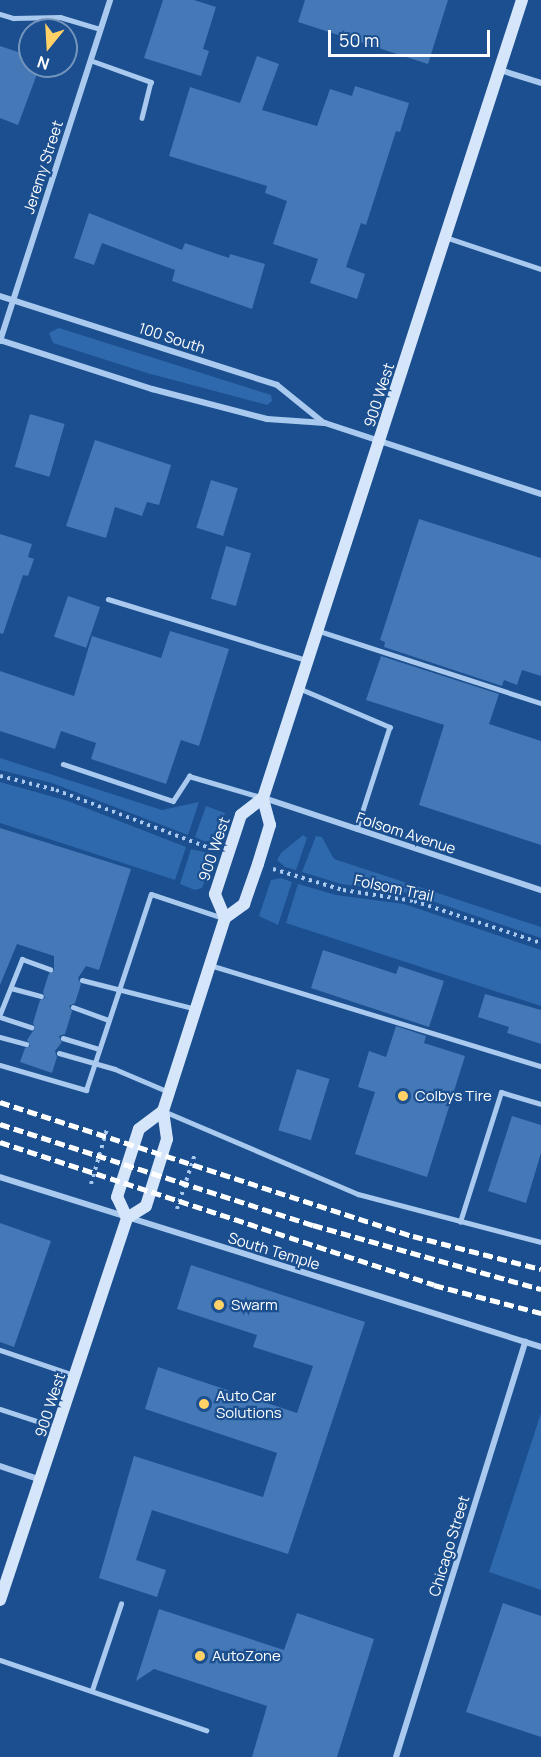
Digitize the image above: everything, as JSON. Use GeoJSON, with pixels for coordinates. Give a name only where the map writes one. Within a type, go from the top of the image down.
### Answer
{"type":"FeatureCollection","features":[{"type":"Feature","properties":{"kind":"main road","name":"900 West"},"geometry":{"type":"LineString","coordinates":[[0,1600],[127,1218],[146,1206],[167,1139],[163,1111],[225,918],[244,904],[258,864],[270,825],[264,798],[522,0]]}},
{"type":"Feature","properties":{"kind":"main road","name":"900 West"},"geometry":{"type":"LineString","coordinates":[[225,918],[215,894],[241,815],[264,798]]}},
{"type":"Feature","properties":{"kind":"main road"},"geometry":{"type":"LineString","coordinates":[[127,1218],[117,1197],[139,1129],[163,1111]]}},
{"type":"Feature","properties":{"kind":"street","name":"Jeremy Street"},"geometry":{"type":"LineString","coordinates":[[0,340],[110,0]]}},
{"type":"Feature","properties":{"kind":"street"},"geometry":{"type":"LineString","coordinates":[[500,70],[541,83]]}},
{"type":"Feature","properties":{"kind":"street","name":"100 South"},"geometry":{"type":"LineString","coordinates":[[0,296],[277,385],[325,423]]}},
{"type":"Feature","properties":{"kind":"street","name":"100 South"},"geometry":{"type":"LineString","coordinates":[[0,340],[152,389],[267,419],[325,423],[541,494]]}},
{"type":"Feature","properties":{"kind":"street","name":"Folsom Avenue"},"geometry":{"type":"LineString","coordinates":[[264,798],[541,890]]}},
{"type":"Feature","properties":{"kind":"street","name":"South Temple"},"geometry":{"type":"LineString","coordinates":[[0,1177],[541,1347]]}},
{"type":"Feature","properties":{"kind":"street","name":"Chicago Street"},"geometry":{"type":"LineString","coordinates":[[396,1757],[525,1342]]}},
{"type":"Feature","properties":{"kind":"street"},"geometry":{"type":"LineString","coordinates":[[0,1466],[41,1480]]}},
{"type":"Feature","properties":{"kind":"lane"},"geometry":{"type":"LineString","coordinates":[[0,14],[13,18],[60,17],[100,29]]}},
{"type":"Feature","properties":{"kind":"lane"},"geometry":{"type":"LineString","coordinates":[[90,60],[151,82],[142,118]]}},
{"type":"Feature","properties":{"kind":"lane"},"geometry":{"type":"LineString","coordinates":[[445,237],[541,269]]}},
{"type":"Feature","properties":{"kind":"lane"},"geometry":{"type":"LineString","coordinates":[[108,599],[309,661]]}},
{"type":"Feature","properties":{"kind":"lane"},"geometry":{"type":"LineString","coordinates":[[319,631],[541,703]]}},
{"type":"Feature","properties":{"kind":"lane"},"geometry":{"type":"LineString","coordinates":[[300,688],[390,727],[357,829]]}},
{"type":"Feature","properties":{"kind":"lane"},"geometry":{"type":"LineString","coordinates":[[63,764],[173,801],[189,776],[264,798]]}},
{"type":"Feature","properties":{"kind":"lane"},"geometry":{"type":"LineString","coordinates":[[0,1065],[86,1090],[93,1063],[151,894],[225,918]]}},
{"type":"Feature","properties":{"kind":"lane"},"geometry":{"type":"LineString","coordinates":[[31,1027],[0,1016],[22,959],[50,969]]}},
{"type":"Feature","properties":{"kind":"lane"},"geometry":{"type":"LineString","coordinates":[[210,965],[541,1066]]}},
{"type":"Feature","properties":{"kind":"lane"},"geometry":{"type":"LineString","coordinates":[[82,980],[196,1009]]}},
{"type":"Feature","properties":{"kind":"lane"},"geometry":{"type":"LineString","coordinates":[[11,988],[41,996]]}},
{"type":"Feature","properties":{"kind":"lane"},"geometry":{"type":"LineString","coordinates":[[73,1007],[108,1020]]}},
{"type":"Feature","properties":{"kind":"lane"},"geometry":{"type":"LineString","coordinates":[[0,1037],[26,1044]]}},
{"type":"Feature","properties":{"kind":"lane"},"geometry":{"type":"LineString","coordinates":[[63,1038],[98,1049]]}},
{"type":"Feature","properties":{"kind":"lane"},"geometry":{"type":"LineString","coordinates":[[58,1053],[93,1063],[169,1092]]}},
{"type":"Feature","properties":{"kind":"lane"},"geometry":{"type":"LineString","coordinates":[[460,1222],[501,1092],[541,1104]]}},
{"type":"Feature","properties":{"kind":"lane"},"geometry":{"type":"LineString","coordinates":[[163,1111],[358,1194],[541,1242]]}},
{"type":"Feature","properties":{"kind":"lane"},"geometry":{"type":"LineString","coordinates":[[0,1350],[76,1375]]}},
{"type":"Feature","properties":{"kind":"lane"},"geometry":{"type":"LineString","coordinates":[[0,1409],[58,1428]]}},
{"type":"Feature","properties":{"kind":"lane"},"geometry":{"type":"LineString","coordinates":[[92,1690],[121,1604]]}},
{"type":"Feature","properties":{"kind":"lane"},"geometry":{"type":"LineString","coordinates":[[0,1660],[206,1730]]}},
{"type":"Feature","properties":{"kind":"path"},"geometry":{"type":"LineString","coordinates":[[0,776],[56,790],[213,849]]}},
{"type":"Feature","properties":{"kind":"path","name":"Folsom Trail"},"geometry":{"type":"LineString","coordinates":[[275,870],[343,890],[414,901],[541,943]]}},
{"type":"Feature","properties":{"kind":"path"},"geometry":{"type":"LineString","coordinates":[[91,1185],[107,1129]]}},
{"type":"Feature","properties":{"kind":"path"},"geometry":{"type":"LineString","coordinates":[[177,1209],[195,1154]]}},
{"type":"Feature","properties":{"kind":"shaded area"},"geometry":{"type":"Polygon","coordinates":[[[59,328],[271,395],[272,401],[267,405],[147,373],[53,343],[49,333],[59,328]]]}},
{"type":"Feature","properties":{"kind":"shaded area"},"geometry":{"type":"Polygon","coordinates":[[[0,758],[162,810],[199,802],[188,835],[52,783],[0,770],[0,758]]]}},
{"type":"Feature","properties":{"kind":"shaded area"},"geometry":{"type":"Polygon","coordinates":[[[0,782],[68,801],[186,847],[175,880],[0,823],[0,782]]]}},
{"type":"Feature","properties":{"kind":"shaded area"},"geometry":{"type":"Polygon","coordinates":[[[206,806],[225,813],[216,840],[206,842],[195,837],[206,806]]]}},
{"type":"Feature","properties":{"kind":"shaded area"},"geometry":{"type":"Polygon","coordinates":[[[303,835],[307,838],[296,870],[285,867],[277,860],[281,853],[303,835]]]}},
{"type":"Feature","properties":{"kind":"shaded area"},"geometry":{"type":"Polygon","coordinates":[[[316,836],[322,837],[334,859],[541,927],[541,938],[408,893],[341,884],[302,872],[316,836]]]}},
{"type":"Feature","properties":{"kind":"shaded area"},"geometry":{"type":"Polygon","coordinates":[[[191,849],[204,852],[212,859],[202,888],[195,890],[180,884],[191,849]]]}},
{"type":"Feature","properties":{"kind":"shaded area"},"geometry":{"type":"Polygon","coordinates":[[[281,878],[292,882],[278,925],[259,916],[271,880],[281,878]]]}},
{"type":"Feature","properties":{"kind":"shaded area"},"geometry":{"type":"Polygon","coordinates":[[[298,884],[336,895],[404,904],[541,950],[541,1006],[286,923],[298,884]]]}},
{"type":"Feature","properties":{"kind":"shaded area"},"geometry":{"type":"Polygon","coordinates":[[[541,1413],[541,1590],[489,1572],[541,1413]]]}},
{"type":"Feature","properties":{"kind":"building"},"geometry":{"type":"Polygon","coordinates":[[[163,0],[194,0],[216,7],[203,49],[209,51],[201,76],[144,58],[163,0]]]}},
{"type":"Feature","properties":{"kind":"building"},"geometry":{"type":"Polygon","coordinates":[[[305,0],[448,0],[428,64],[298,22],[305,0]]]}},
{"type":"Feature","properties":{"kind":"building"},"geometry":{"type":"Polygon","coordinates":[[[0,46],[18,52],[18,78],[36,78],[18,125],[0,118],[0,46]]]}},
{"type":"Feature","properties":{"kind":"building"},"geometry":{"type":"Polygon","coordinates":[[[257,56],[279,64],[262,110],[317,126],[330,89],[352,96],[355,86],[409,103],[400,132],[396,131],[366,225],[361,223],[346,267],[365,274],[357,299],[310,283],[318,259],[273,244],[287,201],[265,193],[267,186],[169,156],[190,87],[240,103],[257,56]]]}},
{"type":"Feature","properties":{"kind":"building"},"geometry":{"type":"Polygon","coordinates":[[[89,213],[182,250],[185,243],[229,258],[230,254],[265,264],[252,309],[172,281],[175,270],[102,243],[94,265],[74,258],[89,213]]]}},
{"type":"Feature","properties":{"kind":"building"},"geometry":{"type":"Polygon","coordinates":[[[30,414],[65,424],[49,477],[15,467],[30,414]]]}},
{"type":"Feature","properties":{"kind":"building"},"geometry":{"type":"Polygon","coordinates":[[[95,440],[171,465],[159,505],[147,502],[142,516],[115,507],[106,538],[66,526],[95,440]]]}},
{"type":"Feature","properties":{"kind":"building"},"geometry":{"type":"Polygon","coordinates":[[[211,480],[238,488],[223,536],[196,528],[211,480]]]}},
{"type":"Feature","properties":{"kind":"building"},"geometry":{"type":"Polygon","coordinates":[[[419,519],[541,558],[541,676],[522,670],[517,685],[504,680],[502,686],[384,647],[385,642],[380,640],[419,519]]]}},
{"type":"Feature","properties":{"kind":"building"},"geometry":{"type":"Polygon","coordinates":[[[0,534],[32,544],[28,557],[34,559],[28,576],[23,575],[3,634],[0,633],[0,534]]]}},
{"type":"Feature","properties":{"kind":"building"},"geometry":{"type":"Polygon","coordinates":[[[226,546],[251,553],[236,606],[211,599],[226,546]]]}},
{"type":"Feature","properties":{"kind":"building"},"geometry":{"type":"Polygon","coordinates":[[[68,596],[100,607],[86,648],[54,637],[68,596]]]}},
{"type":"Feature","properties":{"kind":"building"},"geometry":{"type":"Polygon","coordinates":[[[170,631],[229,649],[199,746],[181,740],[166,784],[91,759],[96,743],[61,731],[55,749],[0,731],[0,671],[74,696],[92,636],[161,658],[170,631]]]}},
{"type":"Feature","properties":{"kind":"building"},"geometry":{"type":"Polygon","coordinates":[[[381,656],[499,694],[489,724],[541,741],[541,845],[419,805],[444,725],[366,700],[381,656]]]}},
{"type":"Feature","properties":{"kind":"building"},"geometry":{"type":"Polygon","coordinates":[[[0,828],[131,869],[99,970],[86,966],[78,978],[81,984],[75,1003],[69,1006],[72,1011],[65,1034],[59,1036],[62,1042],[55,1051],[57,1057],[52,1073],[20,1062],[25,1048],[30,1046],[27,1040],[35,1028],[33,1023],[40,1000],[45,998],[43,992],[49,973],[54,970],[54,956],[17,944],[0,985],[0,828]]]}},
{"type":"Feature","properties":{"kind":"building"},"geometry":{"type":"Polygon","coordinates":[[[323,950],[396,974],[399,966],[444,981],[429,1027],[311,988],[323,950]]]}},
{"type":"Feature","properties":{"kind":"building"},"geometry":{"type":"Polygon","coordinates":[[[485,994],[541,1010],[541,1044],[507,1033],[509,1027],[478,1017],[485,994]]]}},
{"type":"Feature","properties":{"kind":"building"},"geometry":{"type":"Polygon","coordinates":[[[396,1026],[426,1036],[424,1043],[465,1056],[427,1177],[355,1154],[375,1092],[358,1087],[369,1051],[386,1057],[396,1026]]]}},
{"type":"Feature","properties":{"kind":"building"},"geometry":{"type":"Polygon","coordinates":[[[297,1069],[330,1079],[311,1140],[278,1130],[297,1069]]]}},
{"type":"Feature","properties":{"kind":"building"},"geometry":{"type":"Polygon","coordinates":[[[512,1116],[541,1125],[541,1153],[526,1203],[488,1191],[512,1116]]]}},
{"type":"Feature","properties":{"kind":"building"},"geometry":{"type":"Polygon","coordinates":[[[0,1223],[51,1241],[14,1347],[0,1342],[0,1223]]]}},
{"type":"Feature","properties":{"kind":"building"},"geometry":{"type":"Polygon","coordinates":[[[191,1265],[365,1322],[288,1554],[152,1510],[136,1560],[166,1570],[157,1597],[99,1578],[134,1456],[263,1497],[277,1453],[145,1409],[158,1367],[297,1413],[313,1366],[253,1347],[257,1335],[177,1309],[191,1265]]]}},
{"type":"Feature","properties":{"kind":"building"},"geometry":{"type":"Polygon","coordinates":[[[503,1603],[541,1616],[541,1737],[466,1712],[503,1603]]]}},
{"type":"Feature","properties":{"kind":"building"},"geometry":{"type":"Polygon","coordinates":[[[159,1609],[284,1650],[297,1613],[374,1639],[337,1757],[252,1757],[267,1706],[154,1669],[136,1681],[159,1609]]]}},
{"type":"Feature","properties":{"kind":"railway"},"geometry":{"type":"LineString","coordinates":[[0,1102],[413,1236],[541,1269]]}},
{"type":"Feature","properties":{"kind":"railway"},"geometry":{"type":"LineString","coordinates":[[0,1124],[313,1225],[541,1289]]}},
{"type":"Feature","properties":{"kind":"railway"},"geometry":{"type":"LineString","coordinates":[[0,1142],[434,1285],[541,1313]]}},
{"type":"Feature","properties":{"kind":"place","name":"Colbys Tire"},"geometry":{"type":"Point","coordinates":[403,1096]}},
{"type":"Feature","properties":{"kind":"place","name":"Swarm"},"geometry":{"type":"Point","coordinates":[219,1305]}},
{"type":"Feature","properties":{"kind":"place","name":"Auto Car Solutions"},"geometry":{"type":"Point","coordinates":[204,1404]}},
{"type":"Feature","properties":{"kind":"place","name":"AutoZone"},"geometry":{"type":"Point","coordinates":[200,1656]}}]}
